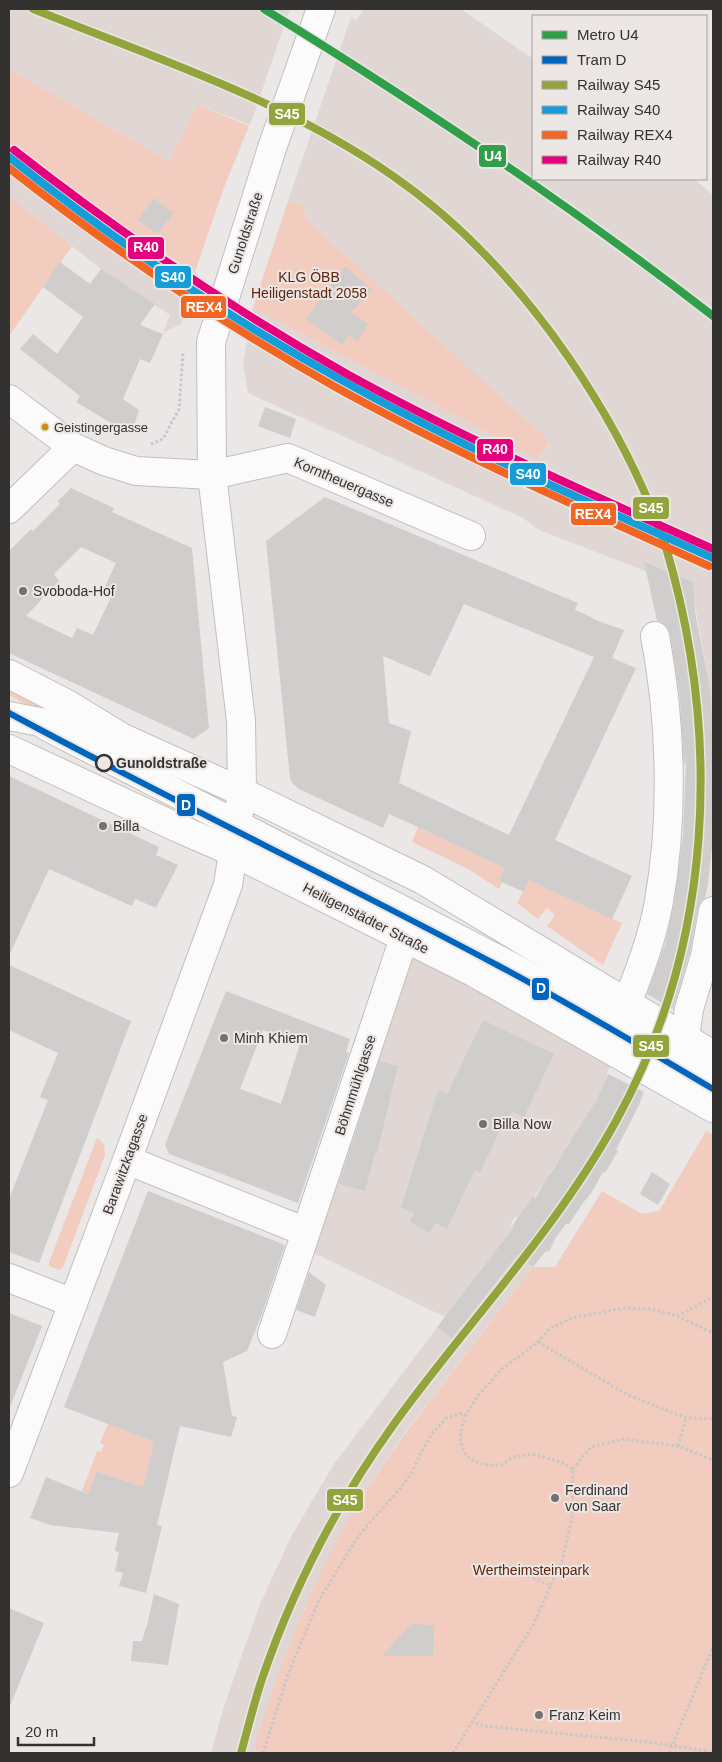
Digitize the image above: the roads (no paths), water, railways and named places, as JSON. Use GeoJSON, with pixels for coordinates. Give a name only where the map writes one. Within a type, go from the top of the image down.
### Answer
{"type":"FeatureCollection","features":[{"type":"Feature","properties":{"kind":"main road","name":"Gunoldstraße"},"geometry":{"type":"LineString","coordinates":[[233,852],[242,792],[241,721],[212,475],[211,342],[272,148],[321,9]]}},
{"type":"Feature","properties":{"kind":"main road","name":"Korntheuergasse"},"geometry":{"type":"LineString","coordinates":[[9,398],[73,447],[104,461],[136,472],[212,475],[288,458],[471,536]]}},
{"type":"Feature","properties":{"kind":"main road"},"geometry":{"type":"LineString","coordinates":[[9,509],[73,447]]}},
{"type":"Feature","properties":{"kind":"main road"},"geometry":{"type":"LineString","coordinates":[[627,1003],[648,945],[659,902],[665,854],[669,755],[662,673],[655,636]]}},
{"type":"Feature","properties":{"kind":"main road","name":"Heiligenstädter Straße"},"geometry":{"type":"LineString","coordinates":[[9,674],[66,704],[123,738],[242,792],[423,880],[627,1003],[713,1108]]}},
{"type":"Feature","properties":{"kind":"main road"},"geometry":{"type":"LineString","coordinates":[[9,707],[541,982],[713,1083]]}},
{"type":"Feature","properties":{"kind":"main road","name":"Heiligenstädter Straße"},"geometry":{"type":"LineString","coordinates":[[9,716],[123,738]]}},
{"type":"Feature","properties":{"kind":"main road","name":"Heiligenstädter Straße"},"geometry":{"type":"LineString","coordinates":[[9,749],[233,852],[473,972],[675,1060],[713,1055]]}},
{"type":"Feature","properties":{"kind":"main road","name":"Barawitzkagasse"},"geometry":{"type":"LineString","coordinates":[[9,1473],[228,885],[233,852]]}},
{"type":"Feature","properties":{"kind":"main road"},"geometry":{"type":"LineString","coordinates":[[675,1060],[704,956],[713,911]]}},
{"type":"Feature","properties":{"kind":"main road","name":"Böhmmühlgasse"},"geometry":{"type":"LineString","coordinates":[[272,1334],[404,938]]}},
{"type":"Feature","properties":{"kind":"main road"},"geometry":{"type":"LineString","coordinates":[[675,1060],[707,1002],[713,987]]}},
{"type":"Feature","properties":{"kind":"main road"},"geometry":{"type":"LineString","coordinates":[[127,1160],[306,1232]]}},
{"type":"Feature","properties":{"kind":"main road"},"geometry":{"type":"LineString","coordinates":[[9,1278],[73,1303]]}},
{"type":"Feature","properties":{"kind":"metro line","name":"U4"},"geometry":{"type":"LineString","coordinates":[[264,9],[379,81],[493,156],[604,234],[713,316]]}},
{"type":"Feature","properties":{"kind":"tram line","name":"D"},"geometry":{"type":"LineString","coordinates":[[9,713],[497,965],[579,1010],[713,1089]]}},
{"type":"Feature","properties":{"kind":"rail line","name":"S45"},"geometry":{"type":"LineString","coordinates":[[33,9],[218,82],[308,125],[351,149],[393,176],[444,215],[467,236],[531,306],[569,358],[610,424],[635,471],[665,544],[683,616],[695,690],[700,764],[699,838],[690,911],[673,983],[649,1053],[616,1121],[566,1201],[394,1424],[354,1484],[303,1579],[274,1645],[259,1688],[241,1753]]}},
{"type":"Feature","properties":{"kind":"rail line","name":"R40"},"geometry":{"type":"LineString","coordinates":[[14,150],[135,240],[218,296],[303,349],[392,398],[482,443],[574,487],[713,549]]}},
{"type":"Feature","properties":{"kind":"rail line","name":"S40"},"geometry":{"type":"LineString","coordinates":[[9,157],[89,218],[172,277],[301,357],[435,430],[573,496],[713,558]]}},
{"type":"Feature","properties":{"kind":"rail line","name":"REX4"},"geometry":{"type":"LineString","coordinates":[[9,168],[88,228],[170,285],[253,339],[339,389],[430,437],[569,503],[709,566]]}},
{"type":"Feature","properties":{"kind":"place","name":"Geistingergasse"},"geometry":{"type":"Point","coordinates":[45,427]}},
{"type":"Feature","properties":{"kind":"place","name":"Svoboda-Hof"},"geometry":{"type":"Point","coordinates":[23,591]}},
{"type":"Feature","properties":{"kind":"place","name":"Gunoldstraße"},"geometry":{"type":"Point","coordinates":[104,763]}},
{"type":"Feature","properties":{"kind":"place","name":"Billa"},"geometry":{"type":"Point","coordinates":[103,826]}},
{"type":"Feature","properties":{"kind":"place","name":"Minh Khiem"},"geometry":{"type":"Point","coordinates":[224,1038]}},
{"type":"Feature","properties":{"kind":"place","name":"Billa Now"},"geometry":{"type":"Point","coordinates":[483,1124]}},
{"type":"Feature","properties":{"kind":"place","name":"Ferdinand von Saar"},"geometry":{"type":"Point","coordinates":[555,1498]}},
{"type":"Feature","properties":{"kind":"place","name":"Franz Keim"},"geometry":{"type":"Point","coordinates":[539,1715]}},
{"type":"Feature","properties":{"kind":"park label","name":"KLG ÖBB Heiligenstadt 2058"},"geometry":{"type":"Point","coordinates":[309,286]}},
{"type":"Feature","properties":{"kind":"park label","name":"Wertheimsteinpark"},"geometry":{"type":"Point","coordinates":[531,1570]}}]}
